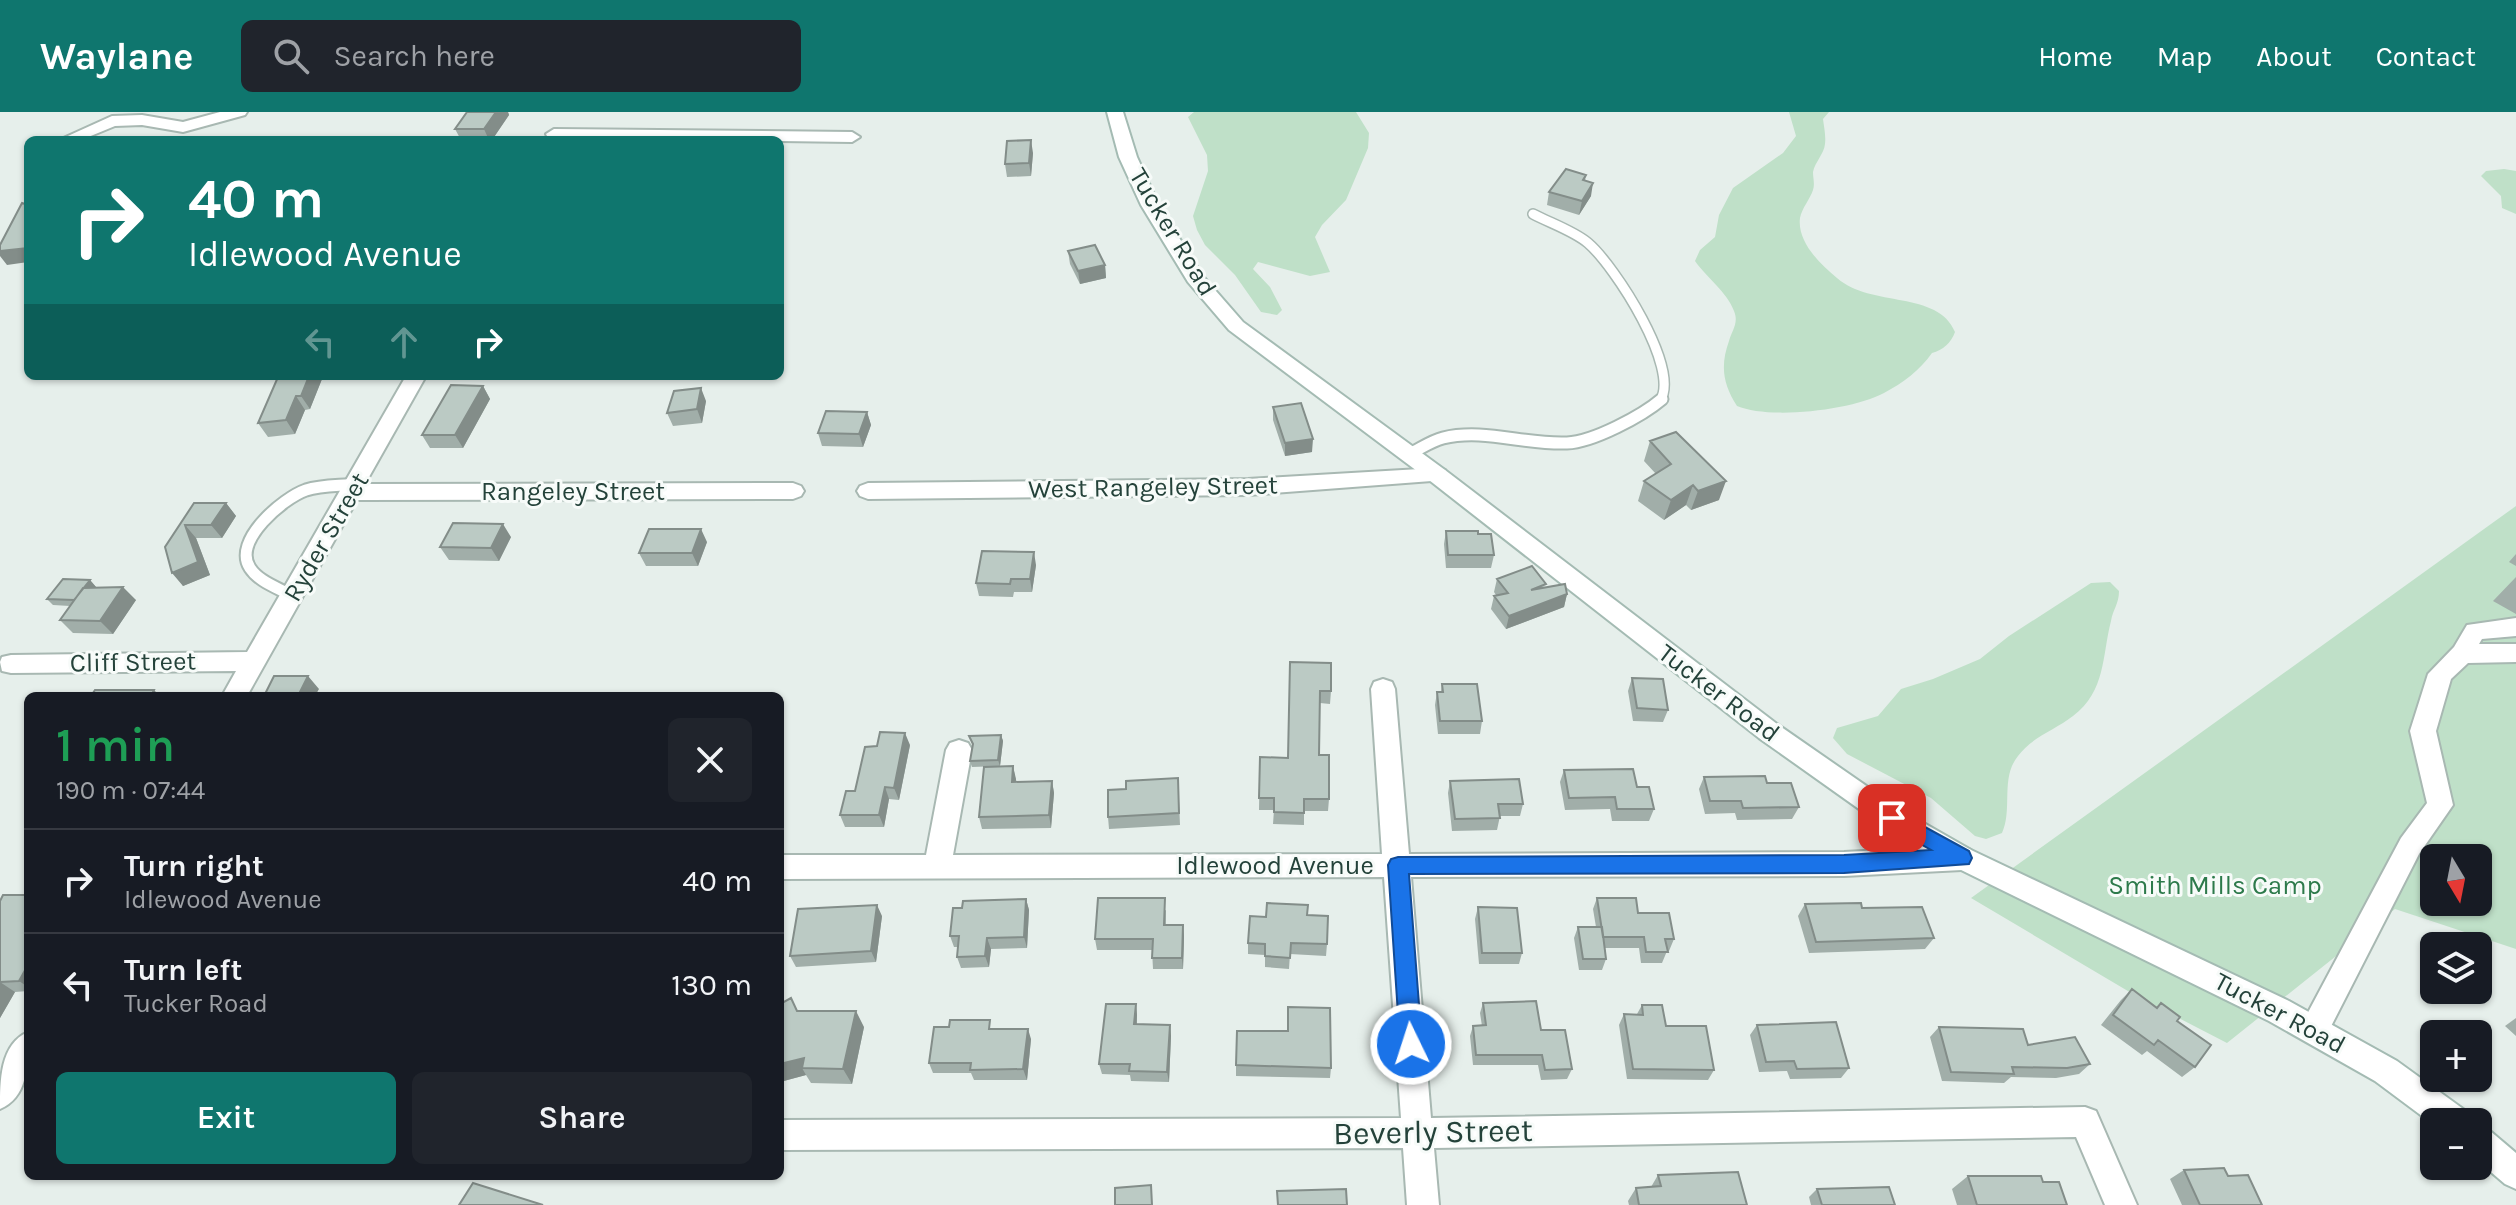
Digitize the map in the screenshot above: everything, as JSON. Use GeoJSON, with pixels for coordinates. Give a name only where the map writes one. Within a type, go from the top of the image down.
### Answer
{"type":"FeatureCollection","features":[{"type":"Feature","properties":{"kind":"street"},"geometry":{"type":"LineString","coordinates":[[76,136],[112,121],[142,120],[183,127],[239,112]]}},
{"type":"Feature","properties":{"kind":"street"},"geometry":{"type":"LineString","coordinates":[[553,136],[567,112]]}},
{"type":"Feature","properties":{"kind":"street","name":"Tucker Road"},"geometry":{"type":"LineString","coordinates":[[1115,112],[1128,157],[1150,205],[1195,278],[1218,308],[1256,343],[1437,475],[1768,731],[1880,810],[1962,858],[2222,982],[2314,1030],[2386,1071],[2436,1108]]}},
{"type":"Feature","properties":{"kind":"street"},"geometry":{"type":"LineString","coordinates":[[173,136],[183,127]]}},
{"type":"Feature","properties":{"kind":"street"},"geometry":{"type":"LineString","coordinates":[[784,137],[852,137]]}},
{"type":"Feature","properties":{"kind":"street","name":"Ryder Street"},"geometry":{"type":"LineString","coordinates":[[236,692],[414,380]]}},
{"type":"Feature","properties":{"kind":"street","name":"West Rangeley Street"},"geometry":{"type":"LineString","coordinates":[[868,491],[1248,487],[1437,475]]}},
{"type":"Feature","properties":{"kind":"street","name":"Rangeley Street"},"geometry":{"type":"LineString","coordinates":[[355,488],[793,491]]}},
{"type":"Feature","properties":{"kind":"street"},"geometry":{"type":"LineString","coordinates":[[2314,1030],[2410,846],[2440,805],[2423,731],[2440,674],[2462,654],[2475,631],[2516,627]]}},
{"type":"Feature","properties":{"kind":"street"},"geometry":{"type":"LineString","coordinates":[[2462,654],[2516,653]]}},
{"type":"Feature","properties":{"kind":"street","name":"Cliff Street"},"geometry":{"type":"LineString","coordinates":[[11,664],[255,661]]}},
{"type":"Feature","properties":{"kind":"street"},"geometry":{"type":"LineString","coordinates":[[1383,689],[1423,1205]]}},
{"type":"Feature","properties":{"kind":"street"},"geometry":{"type":"LineString","coordinates":[[938,865],[959,750]]}},
{"type":"Feature","properties":{"kind":"street","name":"Idlewood Avenue"},"geometry":{"type":"LineString","coordinates":[[784,867],[1844,864],[1962,858]]}},
{"type":"Feature","properties":{"kind":"street"},"geometry":{"type":"LineString","coordinates":[[0,1094],[24,1053]]}},
{"type":"Feature","properties":{"kind":"street","name":"Beverly Street"},"geometry":{"type":"LineString","coordinates":[[784,1135],[1417,1133],[2085,1122],[2121,1205]]}},
{"type":"Feature","properties":{"kind":"street"},"geometry":{"type":"LineString","coordinates":[[2492,1153],[2516,1173]]}},
{"type":"Feature","properties":{"kind":"lane"},"geometry":{"type":"LineString","coordinates":[[1409,454],[1439,439],[1466,434],[1568,443],[1622,423],[1649,410],[1662,399],[1666,386],[1663,367],[1632,299],[1588,243],[1533,214]]}},
{"type":"Feature","properties":{"kind":"lane"},"geometry":{"type":"LineString","coordinates":[[292,596],[251,570],[244,557],[246,543],[281,504],[305,491],[355,488]]}},
{"type":"Feature","properties":{"kind":"green space"},"geometry":{"type":"Polygon","coordinates":[[[1194,112],[1356,112],[1369,133],[1368,148],[1346,200],[1315,237],[1330,272],[1310,276],[1258,262],[1253,269],[1270,287],[1282,310],[1277,315],[1261,312],[1235,275],[1205,245],[1197,230],[1193,216],[1208,171],[1207,155],[1188,117],[1194,112]]]}},
{"type":"Feature","properties":{"kind":"green space"},"geometry":{"type":"Polygon","coordinates":[[[1789,112],[1829,112],[1823,119],[1825,144],[1813,172],[1813,190],[1800,218],[1802,236],[1811,252],[1830,272],[1851,287],[1934,310],[1946,319],[1955,332],[1946,346],[1932,353],[1911,376],[1891,389],[1853,404],[1790,413],[1752,410],[1737,406],[1732,398],[1724,367],[1735,315],[1727,298],[1695,261],[1700,250],[1715,237],[1719,215],[1733,188],[1783,153],[1796,136],[1789,112]]]}},
{"type":"Feature","properties":{"kind":"green space"},"geometry":{"type":"Polygon","coordinates":[[[2486,171],[2516,171],[2516,214],[2502,208],[2501,196],[2481,176],[2486,171]]]}},
{"type":"Feature","properties":{"kind":"green space","name":"Smith Mills Camp"},"geometry":{"type":"Polygon","coordinates":[[[2516,506],[2516,949],[2492,941],[2492,932],[2465,932],[2395,909],[2227,1043],[2138,997],[1971,898],[2516,506]]]}},
{"type":"Feature","properties":{"kind":"green space"},"geometry":{"type":"Polygon","coordinates":[[[2110,582],[2119,591],[2119,596],[2101,672],[2092,696],[2073,716],[2037,739],[2018,756],[2009,774],[2007,814],[2002,833],[1986,839],[1975,836],[1931,798],[1847,754],[1833,738],[1837,728],[1878,716],[1901,689],[1980,659],[2009,636],[2091,583],[2110,582]]]}},
{"type":"Feature","properties":{"kind":"building"},"geometry":{"type":"Polygon","coordinates":[[[467,112],[496,112],[484,129],[455,129],[467,112]]]}},
{"type":"Feature","properties":{"kind":"building"},"geometry":{"type":"Polygon","coordinates":[[[1031,140],[1029,163],[1005,164],[1007,141],[1031,140]]]}},
{"type":"Feature","properties":{"kind":"building"},"geometry":{"type":"Polygon","coordinates":[[[1566,169],[1586,175],[1583,180],[1593,183],[1582,201],[1549,192],[1566,169]]]}},
{"type":"Feature","properties":{"kind":"building"},"geometry":{"type":"Polygon","coordinates":[[[24,204],[24,248],[0,251],[0,245],[24,204]]]}},
{"type":"Feature","properties":{"kind":"building"},"geometry":{"type":"Polygon","coordinates":[[[1095,245],[1105,265],[1078,271],[1068,251],[1095,245]]]}},
{"type":"Feature","properties":{"kind":"building"},"geometry":{"type":"Polygon","coordinates":[[[277,380],[307,380],[301,396],[296,396],[286,420],[258,423],[277,380]]]}},
{"type":"Feature","properties":{"kind":"building"},"geometry":{"type":"Polygon","coordinates":[[[451,385],[483,386],[455,435],[422,435],[451,385]]]}},
{"type":"Feature","properties":{"kind":"building"},"geometry":{"type":"Polygon","coordinates":[[[701,388],[697,409],[667,413],[674,391],[701,388]]]}},
{"type":"Feature","properties":{"kind":"building"},"geometry":{"type":"Polygon","coordinates":[[[1301,403],[1313,439],[1285,443],[1273,407],[1301,403]]]}},
{"type":"Feature","properties":{"kind":"building"},"geometry":{"type":"Polygon","coordinates":[[[826,411],[867,412],[859,434],[818,433],[826,411]]]}},
{"type":"Feature","properties":{"kind":"building"},"geometry":{"type":"Polygon","coordinates":[[[1676,432],[1726,481],[1698,491],[1693,485],[1671,500],[1644,481],[1671,464],[1650,441],[1676,432]]]}},
{"type":"Feature","properties":{"kind":"building"},"geometry":{"type":"Polygon","coordinates":[[[194,503],[226,503],[211,525],[185,525],[198,562],[172,573],[165,547],[194,503]]]}},
{"type":"Feature","properties":{"kind":"building"},"geometry":{"type":"Polygon","coordinates":[[[453,523],[503,524],[491,548],[440,547],[453,523]]]}},
{"type":"Feature","properties":{"kind":"building"},"geometry":{"type":"Polygon","coordinates":[[[649,529],[701,529],[692,553],[639,553],[649,529]]]}},
{"type":"Feature","properties":{"kind":"building"},"geometry":{"type":"Polygon","coordinates":[[[1446,531],[1491,534],[1494,555],[1448,555],[1446,531]]]}},
{"type":"Feature","properties":{"kind":"building"},"geometry":{"type":"Polygon","coordinates":[[[982,551],[1034,552],[1030,579],[1011,579],[1010,584],[976,583],[982,551]]]}},
{"type":"Feature","properties":{"kind":"building"},"geometry":{"type":"Polygon","coordinates":[[[1532,566],[1546,584],[1531,590],[1565,584],[1567,594],[1509,616],[1494,596],[1508,593],[1497,579],[1532,566]]]}},
{"type":"Feature","properties":{"kind":"building"},"geometry":{"type":"Polygon","coordinates":[[[63,579],[90,580],[74,600],[47,599],[63,579]]]}},
{"type":"Feature","properties":{"kind":"building"},"geometry":{"type":"Polygon","coordinates":[[[123,587],[100,621],[60,620],[83,588],[123,587]]]}},
{"type":"Feature","properties":{"kind":"building"},"geometry":{"type":"Polygon","coordinates":[[[1290,662],[1331,663],[1331,691],[1320,691],[1319,755],[1329,755],[1329,799],[1304,799],[1304,813],[1274,812],[1274,798],[1259,798],[1260,757],[1288,758],[1290,662]]]}},
{"type":"Feature","properties":{"kind":"building"},"geometry":{"type":"Polygon","coordinates":[[[274,676],[308,676],[300,692],[266,692],[274,676]]]}},
{"type":"Feature","properties":{"kind":"building"},"geometry":{"type":"Polygon","coordinates":[[[1632,678],[1663,679],[1668,710],[1637,708],[1632,678]]]}},
{"type":"Feature","properties":{"kind":"building"},"geometry":{"type":"Polygon","coordinates":[[[1442,684],[1477,684],[1482,721],[1440,721],[1437,692],[1443,692],[1442,684]]]}},
{"type":"Feature","properties":{"kind":"building"},"geometry":{"type":"Polygon","coordinates":[[[95,690],[154,690],[153,692],[94,692],[95,690]]]}},
{"type":"Feature","properties":{"kind":"building"},"geometry":{"type":"Polygon","coordinates":[[[880,732],[905,733],[894,788],[885,787],[879,815],[840,815],[846,791],[855,791],[865,747],[877,746],[880,732]]]}},
{"type":"Feature","properties":{"kind":"building"},"geometry":{"type":"Polygon","coordinates":[[[1001,735],[998,760],[970,761],[973,744],[969,736],[1001,735]]]}},
{"type":"Feature","properties":{"kind":"building"},"geometry":{"type":"Polygon","coordinates":[[[1013,766],[1012,782],[1052,781],[1049,815],[979,817],[984,767],[1013,766]]]}},
{"type":"Feature","properties":{"kind":"building"},"geometry":{"type":"Polygon","coordinates":[[[1633,769],[1637,787],[1649,787],[1654,809],[1617,809],[1615,797],[1569,798],[1564,770],[1633,769]]]}},
{"type":"Feature","properties":{"kind":"building"},"geometry":{"type":"Polygon","coordinates":[[[1765,776],[1767,783],[1791,783],[1799,807],[1743,808],[1741,801],[1710,801],[1704,777],[1765,776]]]}},
{"type":"Feature","properties":{"kind":"building"},"geometry":{"type":"Polygon","coordinates":[[[1178,778],[1179,813],[1108,817],[1108,790],[1126,789],[1126,781],[1178,778]]]}},
{"type":"Feature","properties":{"kind":"building"},"geometry":{"type":"Polygon","coordinates":[[[1519,779],[1523,804],[1498,804],[1500,818],[1455,819],[1450,781],[1519,779]]]}},
{"type":"Feature","properties":{"kind":"building"},"geometry":{"type":"Polygon","coordinates":[[[3,895],[24,895],[24,972],[19,981],[0,982],[0,901],[3,895]]]}},
{"type":"Feature","properties":{"kind":"building"},"geometry":{"type":"Polygon","coordinates":[[[1098,898],[1165,898],[1164,925],[1183,925],[1182,958],[1152,958],[1153,939],[1095,939],[1098,898]]]}},
{"type":"Feature","properties":{"kind":"building"},"geometry":{"type":"Polygon","coordinates":[[[1597,898],[1636,898],[1638,913],[1669,913],[1674,939],[1665,939],[1668,952],[1646,952],[1644,937],[1603,937],[1597,898]]]}},
{"type":"Feature","properties":{"kind":"building"},"geometry":{"type":"Polygon","coordinates":[[[1026,899],[1024,937],[987,938],[985,956],[957,957],[959,936],[950,936],[953,908],[962,908],[963,901],[1026,899]]]}},
{"type":"Feature","properties":{"kind":"building"},"geometry":{"type":"Polygon","coordinates":[[[1267,903],[1308,905],[1307,915],[1328,916],[1327,944],[1291,943],[1290,958],[1265,956],[1265,944],[1248,943],[1250,916],[1266,917],[1267,903]]]}},
{"type":"Feature","properties":{"kind":"building"},"geometry":{"type":"Polygon","coordinates":[[[1861,903],[1862,908],[1922,907],[1934,938],[1816,942],[1805,904],[1861,903]]]}},
{"type":"Feature","properties":{"kind":"building"},"geometry":{"type":"Polygon","coordinates":[[[877,905],[871,951],[790,956],[798,909],[877,905]]]}},
{"type":"Feature","properties":{"kind":"building"},"geometry":{"type":"Polygon","coordinates":[[[1478,907],[1517,908],[1522,953],[1482,953],[1478,907]]]}},
{"type":"Feature","properties":{"kind":"building"},"geometry":{"type":"Polygon","coordinates":[[[1578,927],[1602,927],[1606,959],[1583,959],[1578,927]]]}},
{"type":"Feature","properties":{"kind":"building"},"geometry":{"type":"Polygon","coordinates":[[[2132,989],[2157,1008],[2161,1003],[2180,1017],[2177,1021],[2211,1045],[2195,1067],[2158,1040],[2154,1045],[2113,1015],[2132,989]]]}},
{"type":"Feature","properties":{"kind":"building"},"geometry":{"type":"Polygon","coordinates":[[[791,998],[797,1011],[856,1011],[843,1069],[802,1068],[804,1058],[784,1063],[784,1002],[791,998]]]}},
{"type":"Feature","properties":{"kind":"building"},"geometry":{"type":"Polygon","coordinates":[[[1536,1001],[1541,1030],[1565,1030],[1572,1069],[1545,1070],[1542,1055],[1476,1055],[1473,1026],[1486,1025],[1483,1003],[1536,1001]]]}},
{"type":"Feature","properties":{"kind":"building"},"geometry":{"type":"Polygon","coordinates":[[[1106,1004],[1136,1004],[1134,1024],[1170,1025],[1167,1072],[1129,1071],[1130,1064],[1099,1064],[1106,1004]]]}},
{"type":"Feature","properties":{"kind":"building"},"geometry":{"type":"Polygon","coordinates":[[[1642,1005],[1662,1005],[1666,1026],[1706,1026],[1714,1070],[1633,1069],[1624,1014],[1643,1015],[1642,1005]]]}},
{"type":"Feature","properties":{"kind":"building"},"geometry":{"type":"Polygon","coordinates":[[[1288,1007],[1330,1008],[1331,1068],[1236,1065],[1237,1031],[1288,1031],[1288,1007]]]}},
{"type":"Feature","properties":{"kind":"building"},"geometry":{"type":"Polygon","coordinates":[[[950,1020],[990,1020],[989,1029],[1028,1029],[1023,1069],[970,1070],[971,1063],[929,1063],[934,1027],[949,1027],[950,1020]]]}},
{"type":"Feature","properties":{"kind":"building"},"geometry":{"type":"Polygon","coordinates":[[[1836,1022],[1849,1068],[1797,1069],[1794,1061],[1766,1062],[1757,1025],[1836,1022]]]}},
{"type":"Feature","properties":{"kind":"building"},"geometry":{"type":"Polygon","coordinates":[[[1939,1027],[2023,1029],[2028,1045],[2075,1037],[2090,1064],[2067,1068],[2012,1067],[2014,1074],[1951,1072],[1939,1027]]]}},
{"type":"Feature","properties":{"kind":"building"},"geometry":{"type":"Polygon","coordinates":[[[2224,1168],[2228,1176],[2248,1175],[2262,1205],[2200,1205],[2184,1170],[2224,1168]]]}},
{"type":"Feature","properties":{"kind":"building"},"geometry":{"type":"Polygon","coordinates":[[[1738,1172],[1747,1205],[1639,1205],[1636,1188],[1661,1186],[1658,1175],[1738,1172]]]}},
{"type":"Feature","properties":{"kind":"building"},"geometry":{"type":"Polygon","coordinates":[[[1968,1176],[2041,1176],[2043,1182],[2059,1182],[2067,1205],[1977,1205],[1968,1176]]]}},
{"type":"Feature","properties":{"kind":"building"},"geometry":{"type":"Polygon","coordinates":[[[473,1183],[543,1205],[459,1205],[473,1183]]]}},
{"type":"Feature","properties":{"kind":"building"},"geometry":{"type":"Polygon","coordinates":[[[1151,1185],[1152,1205],[1115,1205],[1115,1188],[1151,1185]]]}},
{"type":"Feature","properties":{"kind":"building"},"geometry":{"type":"Polygon","coordinates":[[[1889,1187],[1895,1205],[1822,1205],[1817,1189],[1889,1187]]]}},
{"type":"Feature","properties":{"kind":"building"},"geometry":{"type":"Polygon","coordinates":[[[1346,1189],[1347,1205],[1278,1205],[1277,1191],[1346,1189]]]}},
{"type":"Feature","properties":{"kind":"route"},"geometry":{"type":"LineString","coordinates":[[1411,1044],[1398,865],[1844,864],[1962,858],[1892,818]]}}]}
